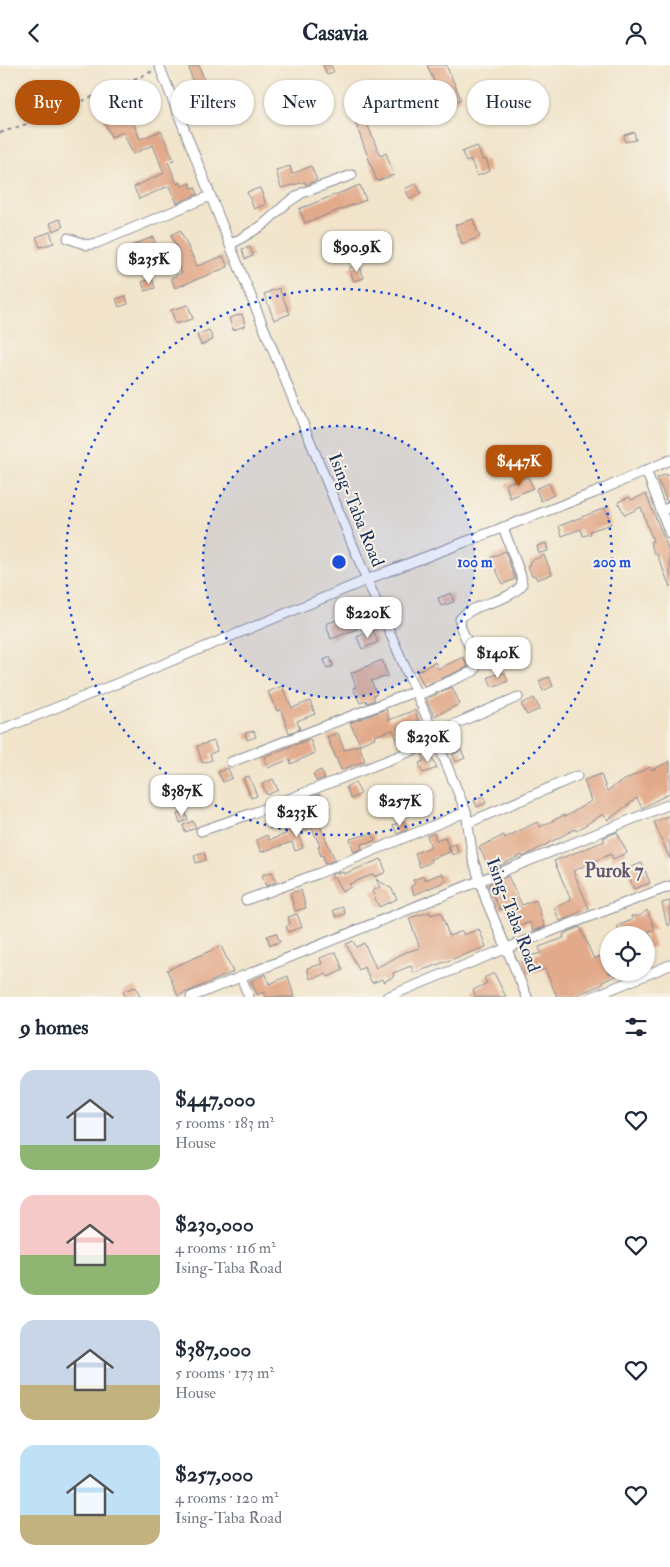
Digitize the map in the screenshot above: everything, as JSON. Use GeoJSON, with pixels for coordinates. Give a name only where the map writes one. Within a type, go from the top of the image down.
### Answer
{"type":"FeatureCollection","features":[{"type":"Feature","properties":{"kind":"street","name":"Ising-Taba Road"},"geometry":{"type":"LineString","coordinates":[[162,66],[210,196],[466,812],[473,859],[480,882],[527,997]]}},
{"type":"Feature","properties":{"kind":"street"},"geometry":{"type":"LineString","coordinates":[[230,245],[263,225],[287,203],[302,193],[352,175]]}},
{"type":"Feature","properties":{"kind":"street"},"geometry":{"type":"LineString","coordinates":[[68,238],[87,245],[97,243],[210,196]]}},
{"type":"Feature","properties":{"kind":"street"},"geometry":{"type":"LineString","coordinates":[[0,730],[368,580],[594,493],[670,460]]}},
{"type":"Feature","properties":{"kind":"street"},"geometry":{"type":"LineString","coordinates":[[646,470],[670,534]]}},
{"type":"Feature","properties":{"kind":"street"},"geometry":{"type":"LineString","coordinates":[[660,511],[670,507]]}},
{"type":"Feature","properties":{"kind":"street"},"geometry":{"type":"LineString","coordinates":[[232,762],[474,671],[476,661],[461,628],[460,619],[472,611],[513,594],[522,585],[521,576],[503,527]]}},
{"type":"Feature","properties":{"kind":"street"},"geometry":{"type":"LineString","coordinates":[[200,831],[253,813],[436,737],[518,697]]}},
{"type":"Feature","properties":{"kind":"street"},"geometry":{"type":"LineString","coordinates":[[468,823],[576,776]]}},
{"type":"Feature","properties":{"kind":"street"},"geometry":{"type":"LineString","coordinates":[[191,997],[670,804]]}},
{"type":"Feature","properties":{"kind":"street"},"geometry":{"type":"LineString","coordinates":[[246,900],[317,874],[466,812]]}},
{"type":"Feature","properties":{"kind":"street"},"geometry":{"type":"LineString","coordinates":[[387,997],[507,948],[670,886]]}},
{"type":"Feature","properties":{"kind":"street"},"geometry":{"type":"LineString","coordinates":[[592,997],[670,965]]}},
{"type":"Feature","properties":{"kind":"street"},"geometry":{"type":"LineString","coordinates":[[241,977],[249,997]]}},
{"type":"Feature","properties":{"kind":"path"},"geometry":{"type":"LineString","coordinates":[[0,133],[38,120],[162,66]]}},
{"type":"Feature","properties":{"kind":"shaded area"},"geometry":{"type":"Polygon","coordinates":[[[432,781],[437,794],[419,801],[414,787],[432,781]]]}},
{"type":"Feature","properties":{"kind":"building"},"geometry":{"type":"Polygon","coordinates":[[[199,65],[204,80],[192,80],[189,68],[199,65]]]}},
{"type":"Feature","properties":{"kind":"building"},"geometry":{"type":"Polygon","coordinates":[[[323,65],[331,65],[334,72],[327,75],[323,65]]]}},
{"type":"Feature","properties":{"kind":"building"},"geometry":{"type":"Polygon","coordinates":[[[427,65],[446,65],[453,80],[434,80],[427,65]]]}},
{"type":"Feature","properties":{"kind":"building"},"geometry":{"type":"Polygon","coordinates":[[[457,90],[461,99],[457,101],[457,90]]]}},
{"type":"Feature","properties":{"kind":"building"},"geometry":{"type":"Polygon","coordinates":[[[106,125],[134,125],[140,139],[161,131],[174,160],[168,162],[177,184],[180,182],[182,186],[190,183],[192,188],[195,187],[198,194],[177,203],[169,186],[139,199],[134,187],[164,173],[153,145],[133,154],[123,132],[111,137],[106,125]]]}},
{"type":"Feature","properties":{"kind":"building"},"geometry":{"type":"Polygon","coordinates":[[[356,125],[368,125],[380,156],[386,153],[394,175],[377,181],[356,125]]]}},
{"type":"Feature","properties":{"kind":"building"},"geometry":{"type":"Polygon","coordinates":[[[634,132],[636,140],[625,142],[624,135],[634,132]]]}},
{"type":"Feature","properties":{"kind":"building"},"geometry":{"type":"Polygon","coordinates":[[[477,146],[483,161],[486,159],[490,171],[477,176],[471,160],[466,162],[462,152],[477,146]]]}},
{"type":"Feature","properties":{"kind":"building"},"geometry":{"type":"Polygon","coordinates":[[[290,166],[292,174],[311,166],[317,180],[306,185],[305,182],[281,188],[276,170],[290,166]]]}},
{"type":"Feature","properties":{"kind":"building"},"geometry":{"type":"Polygon","coordinates":[[[416,183],[421,193],[410,199],[405,189],[416,183]]]}},
{"type":"Feature","properties":{"kind":"building"},"geometry":{"type":"Polygon","coordinates":[[[360,185],[366,200],[305,223],[299,209],[360,185]]]}},
{"type":"Feature","properties":{"kind":"building"},"geometry":{"type":"Polygon","coordinates":[[[260,188],[266,204],[254,209],[247,192],[260,188]]]}},
{"type":"Feature","properties":{"kind":"building"},"geometry":{"type":"Polygon","coordinates":[[[60,219],[63,227],[53,231],[50,223],[60,219]]]}},
{"type":"Feature","properties":{"kind":"building"},"geometry":{"type":"Polygon","coordinates":[[[473,219],[480,237],[462,244],[455,225],[473,219]]]}},
{"type":"Feature","properties":{"kind":"building"},"geometry":{"type":"Polygon","coordinates":[[[180,230],[197,266],[223,256],[228,267],[175,288],[171,278],[182,273],[172,253],[178,250],[171,235],[180,230]]]}},
{"type":"Feature","properties":{"kind":"building"},"geometry":{"type":"Polygon","coordinates":[[[50,232],[54,243],[40,247],[36,237],[50,232]]]}},
{"type":"Feature","properties":{"kind":"building"},"geometry":{"type":"Polygon","coordinates":[[[153,237],[158,250],[130,263],[125,248],[153,237]]]}},
{"type":"Feature","properties":{"kind":"building"},"geometry":{"type":"Polygon","coordinates":[[[250,247],[253,256],[245,259],[242,249],[250,247]]]}},
{"type":"Feature","properties":{"kind":"building"},"geometry":{"type":"Polygon","coordinates":[[[359,264],[364,278],[354,281],[349,268],[359,264]]]}},
{"type":"Feature","properties":{"kind":"building"},"geometry":{"type":"Polygon","coordinates":[[[152,278],[155,288],[145,291],[142,282],[152,278]]]}},
{"type":"Feature","properties":{"kind":"building"},"geometry":{"type":"Polygon","coordinates":[[[279,288],[290,314],[274,320],[264,294],[279,288]]]}},
{"type":"Feature","properties":{"kind":"building"},"geometry":{"type":"Polygon","coordinates":[[[126,296],[128,304],[119,307],[116,299],[126,296]]]}},
{"type":"Feature","properties":{"kind":"building"},"geometry":{"type":"Polygon","coordinates":[[[188,305],[193,319],[176,324],[171,310],[188,305]]]}},
{"type":"Feature","properties":{"kind":"building"},"geometry":{"type":"Polygon","coordinates":[[[242,314],[245,326],[233,330],[229,318],[242,314]]]}},
{"type":"Feature","properties":{"kind":"building"},"geometry":{"type":"Polygon","coordinates":[[[209,330],[213,340],[201,345],[197,335],[209,330]]]}},
{"type":"Feature","properties":{"kind":"building"},"geometry":{"type":"Polygon","coordinates":[[[667,474],[668,476],[670,475],[670,501],[667,502],[657,478],[667,474]]]}},
{"type":"Feature","properties":{"kind":"building"},"geometry":{"type":"Polygon","coordinates":[[[528,476],[533,488],[510,498],[506,484],[528,476]]]}},
{"type":"Feature","properties":{"kind":"building"},"geometry":{"type":"Polygon","coordinates":[[[549,483],[554,495],[541,501],[536,489],[549,483]]]}},
{"type":"Feature","properties":{"kind":"building"},"geometry":{"type":"Polygon","coordinates":[[[646,494],[670,553],[670,587],[657,554],[655,555],[650,542],[653,541],[641,507],[625,515],[618,502],[629,497],[631,500],[646,494]]]}},
{"type":"Feature","properties":{"kind":"building"},"geometry":{"type":"Polygon","coordinates":[[[605,508],[611,524],[590,531],[591,534],[583,536],[581,529],[562,536],[559,526],[605,508]]]}},
{"type":"Feature","properties":{"kind":"building"},"geometry":{"type":"Polygon","coordinates":[[[546,543],[548,551],[539,553],[537,546],[546,543]]]}},
{"type":"Feature","properties":{"kind":"building"},"geometry":{"type":"Polygon","coordinates":[[[505,551],[515,579],[503,584],[490,558],[505,551]]]}},
{"type":"Feature","properties":{"kind":"building"},"geometry":{"type":"Polygon","coordinates":[[[544,555],[552,574],[537,580],[535,575],[532,576],[528,566],[531,565],[529,562],[544,555]]]}},
{"type":"Feature","properties":{"kind":"building"},"geometry":{"type":"Polygon","coordinates":[[[451,593],[454,602],[441,606],[438,598],[451,593]]]}},
{"type":"Feature","properties":{"kind":"building"},"geometry":{"type":"Polygon","coordinates":[[[351,603],[355,614],[351,615],[357,629],[331,639],[326,624],[342,618],[339,608],[351,603]]]}},
{"type":"Feature","properties":{"kind":"building"},"geometry":{"type":"Polygon","coordinates":[[[373,630],[378,642],[362,649],[357,637],[373,630]]]}},
{"type":"Feature","properties":{"kind":"building"},"geometry":{"type":"Polygon","coordinates":[[[330,657],[333,666],[327,668],[324,660],[330,657]]]}},
{"type":"Feature","properties":{"kind":"building"},"geometry":{"type":"Polygon","coordinates":[[[463,657],[468,667],[424,686],[417,672],[435,662],[438,669],[463,657]]]}},
{"type":"Feature","properties":{"kind":"building"},"geometry":{"type":"Polygon","coordinates":[[[382,660],[388,676],[371,681],[377,694],[373,696],[375,700],[367,703],[366,700],[360,703],[353,688],[356,687],[351,673],[382,660]]]}},
{"type":"Feature","properties":{"kind":"building"},"geometry":{"type":"Polygon","coordinates":[[[504,672],[508,681],[492,687],[488,677],[504,672]]]}},
{"type":"Feature","properties":{"kind":"building"},"geometry":{"type":"Polygon","coordinates":[[[549,677],[553,686],[543,691],[539,681],[549,677]]]}},
{"type":"Feature","properties":{"kind":"building"},"geometry":{"type":"Polygon","coordinates":[[[282,686],[292,708],[310,701],[315,714],[297,721],[300,729],[289,733],[281,710],[277,711],[268,692],[282,686]]]}},
{"type":"Feature","properties":{"kind":"building"},"geometry":{"type":"Polygon","coordinates":[[[452,687],[460,704],[434,716],[426,699],[452,687]]]}},
{"type":"Feature","properties":{"kind":"building"},"geometry":{"type":"Polygon","coordinates":[[[534,698],[540,709],[527,715],[521,704],[534,698]]]}},
{"type":"Feature","properties":{"kind":"building"},"geometry":{"type":"Polygon","coordinates":[[[386,709],[389,720],[415,710],[424,739],[413,744],[411,741],[399,745],[393,730],[374,736],[375,738],[360,744],[350,723],[386,709]]]}},
{"type":"Feature","properties":{"kind":"building"},"geometry":{"type":"Polygon","coordinates":[[[254,731],[256,737],[247,740],[245,733],[254,731]]]}},
{"type":"Feature","properties":{"kind":"building"},"geometry":{"type":"Polygon","coordinates":[[[338,733],[344,750],[359,745],[365,761],[341,770],[327,737],[338,733]]]}},
{"type":"Feature","properties":{"kind":"building"},"geometry":{"type":"Polygon","coordinates":[[[310,739],[315,753],[291,764],[290,759],[268,768],[264,757],[310,739]]]}},
{"type":"Feature","properties":{"kind":"building"},"geometry":{"type":"Polygon","coordinates":[[[214,741],[217,751],[210,754],[212,760],[202,763],[197,746],[214,741]]]}},
{"type":"Feature","properties":{"kind":"building"},"geometry":{"type":"Polygon","coordinates":[[[461,750],[465,758],[456,762],[453,754],[461,750]]]}},
{"type":"Feature","properties":{"kind":"building"},"geometry":{"type":"Polygon","coordinates":[[[429,751],[437,768],[423,773],[419,763],[424,761],[422,754],[429,751]]]}},
{"type":"Feature","properties":{"kind":"building"},"geometry":{"type":"Polygon","coordinates":[[[670,761],[670,793],[642,808],[637,798],[608,820],[603,814],[576,831],[575,829],[523,857],[522,855],[490,870],[479,847],[504,835],[505,838],[537,822],[540,827],[564,815],[565,817],[591,801],[584,780],[601,774],[607,791],[650,767],[652,770],[670,761]]]}},
{"type":"Feature","properties":{"kind":"building"},"geometry":{"type":"Polygon","coordinates":[[[228,768],[232,778],[223,782],[218,772],[228,768]]]}},
{"type":"Feature","properties":{"kind":"building"},"geometry":{"type":"Polygon","coordinates":[[[321,770],[325,778],[316,781],[313,774],[321,770]]]}},
{"type":"Feature","properties":{"kind":"building"},"geometry":{"type":"Polygon","coordinates":[[[249,776],[257,796],[251,798],[243,778],[249,776]]]}},
{"type":"Feature","properties":{"kind":"building"},"geometry":{"type":"Polygon","coordinates":[[[273,779],[278,790],[267,795],[262,784],[273,779]]]}},
{"type":"Feature","properties":{"kind":"building"},"geometry":{"type":"Polygon","coordinates":[[[355,782],[361,794],[351,799],[346,787],[355,782]]]}},
{"type":"Feature","properties":{"kind":"building"},"geometry":{"type":"Polygon","coordinates":[[[320,794],[327,813],[318,816],[312,797],[320,794]]]}},
{"type":"Feature","properties":{"kind":"building"},"geometry":{"type":"Polygon","coordinates":[[[483,796],[486,803],[477,807],[474,800],[483,796]]]}},
{"type":"Feature","properties":{"kind":"building"},"geometry":{"type":"Polygon","coordinates":[[[185,811],[188,820],[180,823],[177,814],[185,811]]]}},
{"type":"Feature","properties":{"kind":"building"},"geometry":{"type":"Polygon","coordinates":[[[288,813],[293,826],[317,819],[335,860],[325,864],[312,828],[298,833],[303,848],[295,851],[292,842],[261,852],[256,840],[267,835],[269,840],[286,834],[279,817],[288,813]]]}},
{"type":"Feature","properties":{"kind":"building"},"geometry":{"type":"Polygon","coordinates":[[[670,815],[670,859],[654,822],[670,815]]]}},
{"type":"Feature","properties":{"kind":"building"},"geometry":{"type":"Polygon","coordinates":[[[193,821],[196,828],[185,832],[183,825],[193,821]]]}},
{"type":"Feature","properties":{"kind":"building"},"geometry":{"type":"Polygon","coordinates":[[[403,821],[407,830],[397,834],[393,825],[403,821]]]}},
{"type":"Feature","properties":{"kind":"building"},"geometry":{"type":"Polygon","coordinates":[[[617,832],[627,853],[613,859],[611,854],[573,871],[589,908],[560,921],[554,908],[571,900],[554,861],[605,841],[603,838],[617,832]]]}},
{"type":"Feature","properties":{"kind":"building"},"geometry":{"type":"Polygon","coordinates":[[[373,833],[375,841],[361,844],[362,849],[354,852],[350,839],[373,833]]]}},
{"type":"Feature","properties":{"kind":"building"},"geometry":{"type":"Polygon","coordinates":[[[434,833],[436,840],[445,837],[450,852],[430,859],[431,862],[420,867],[415,853],[431,847],[427,836],[434,833]]]}},
{"type":"Feature","properties":{"kind":"building"},"geometry":{"type":"Polygon","coordinates":[[[456,844],[458,852],[452,855],[449,846],[456,844]]]}},
{"type":"Feature","properties":{"kind":"building"},"geometry":{"type":"Polygon","coordinates":[[[204,852],[206,860],[196,863],[194,855],[204,852]]]}},
{"type":"Feature","properties":{"kind":"building"},"geometry":{"type":"Polygon","coordinates":[[[381,859],[386,872],[375,877],[374,874],[349,884],[351,887],[342,892],[335,878],[332,878],[331,875],[338,872],[338,874],[343,872],[344,874],[381,859]]]}},
{"type":"Feature","properties":{"kind":"building"},"geometry":{"type":"Polygon","coordinates":[[[642,863],[650,883],[634,889],[626,869],[642,863]]]}},
{"type":"Feature","properties":{"kind":"building"},"geometry":{"type":"Polygon","coordinates":[[[272,872],[276,882],[266,886],[262,875],[272,872]]]}},
{"type":"Feature","properties":{"kind":"building"},"geometry":{"type":"Polygon","coordinates":[[[442,873],[446,881],[414,895],[411,886],[415,884],[413,880],[424,876],[425,880],[442,873]]]}},
{"type":"Feature","properties":{"kind":"building"},"geometry":{"type":"Polygon","coordinates":[[[508,876],[522,905],[536,900],[545,927],[533,931],[530,922],[514,928],[506,908],[500,910],[488,885],[508,876]]]}},
{"type":"Feature","properties":{"kind":"building"},"geometry":{"type":"Polygon","coordinates":[[[376,879],[392,889],[397,899],[379,907],[372,891],[380,887],[376,879]]]}},
{"type":"Feature","properties":{"kind":"building"},"geometry":{"type":"Polygon","coordinates":[[[301,890],[306,908],[295,911],[290,893],[301,890]]]}},
{"type":"Feature","properties":{"kind":"building"},"geometry":{"type":"Polygon","coordinates":[[[670,901],[670,925],[667,925],[662,903],[670,901]]]}},
{"type":"Feature","properties":{"kind":"building"},"geometry":{"type":"Polygon","coordinates":[[[343,907],[345,914],[336,917],[333,910],[343,907]]]}},
{"type":"Feature","properties":{"kind":"building"},"geometry":{"type":"Polygon","coordinates":[[[647,910],[654,926],[617,926],[632,920],[631,916],[640,916],[647,910]]]}},
{"type":"Feature","properties":{"kind":"building"},"geometry":{"type":"Polygon","coordinates":[[[430,912],[431,915],[441,912],[449,936],[462,931],[464,935],[479,929],[486,947],[414,973],[411,966],[393,973],[394,976],[384,982],[382,979],[372,983],[364,967],[359,970],[346,944],[353,941],[356,947],[364,943],[376,968],[406,952],[420,948],[409,918],[430,912]]]}},
{"type":"Feature","properties":{"kind":"building"},"geometry":{"type":"Polygon","coordinates":[[[297,914],[302,927],[288,932],[286,927],[290,924],[288,917],[297,914]]]}},
{"type":"Feature","properties":{"kind":"building"},"geometry":{"type":"Polygon","coordinates":[[[580,927],[594,959],[600,956],[600,981],[604,981],[602,982],[603,984],[572,997],[557,997],[545,969],[527,974],[523,958],[541,953],[539,947],[564,938],[563,935],[580,927]]]}},
{"type":"Feature","properties":{"kind":"building"},"geometry":{"type":"Polygon","coordinates":[[[276,933],[280,942],[270,945],[267,936],[276,933]]]}},
{"type":"Feature","properties":{"kind":"building"},"geometry":{"type":"Polygon","coordinates":[[[221,946],[233,972],[178,996],[167,970],[221,946]]]}},
{"type":"Feature","properties":{"kind":"building"},"geometry":{"type":"Polygon","coordinates":[[[336,952],[343,970],[328,977],[326,974],[310,979],[307,968],[322,964],[320,958],[336,952]]]}},
{"type":"Feature","properties":{"kind":"building"},"geometry":{"type":"Polygon","coordinates":[[[494,973],[506,997],[476,997],[473,990],[487,983],[484,978],[494,973]]]}},
{"type":"Feature","properties":{"kind":"building"},"geometry":{"type":"Polygon","coordinates":[[[266,974],[269,984],[288,976],[294,997],[265,997],[263,992],[257,995],[251,981],[266,974]]]}},
{"type":"Feature","properties":{"kind":"building"},"geometry":{"type":"Polygon","coordinates":[[[136,987],[140,997],[125,997],[123,991],[136,987]]]}},
{"type":"Feature","properties":{"kind":"district","name":"Purok 7"},"geometry":{"type":"Point","coordinates":[614,871]}}]}
